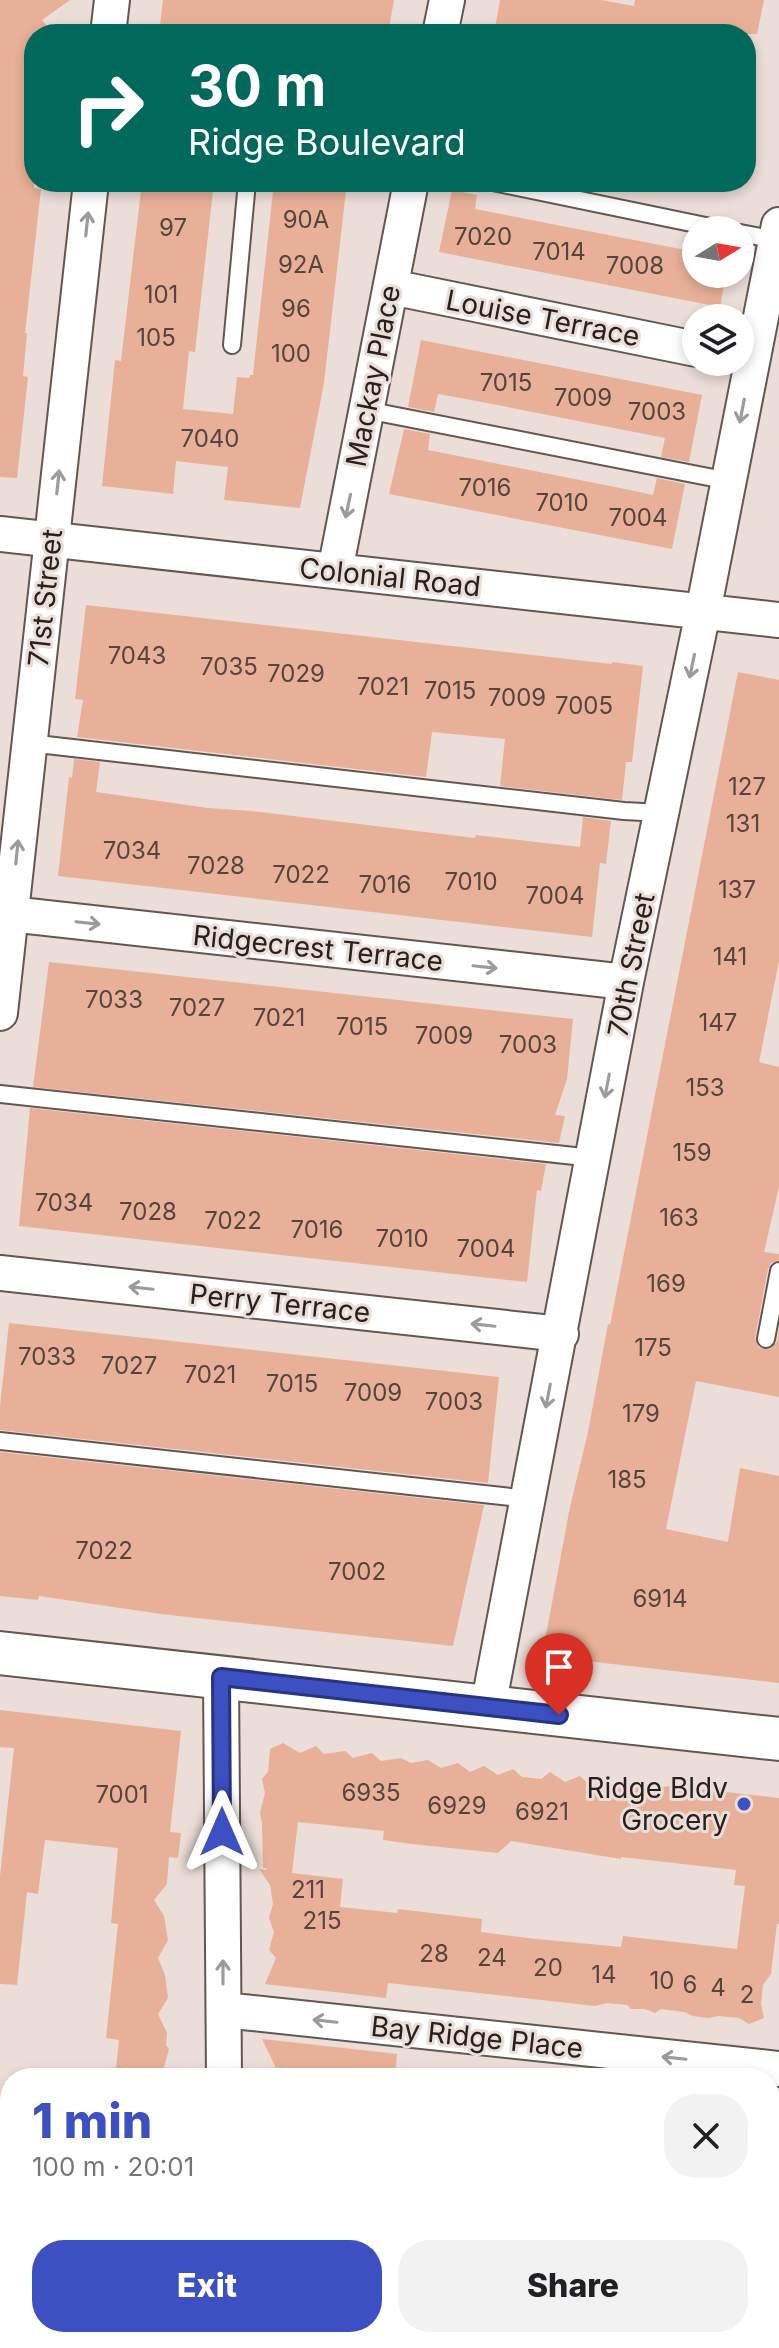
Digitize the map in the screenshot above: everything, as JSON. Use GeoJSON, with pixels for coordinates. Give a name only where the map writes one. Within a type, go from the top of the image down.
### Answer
{"type":"FeatureCollection","features":[{"type":"Feature","properties":{"kind":"street"},"geometry":{"type":"LineString","coordinates":[[109,24],[112,0]]}},
{"type":"Feature","properties":{"kind":"street"},"geometry":{"type":"LineString","coordinates":[[442,24],[447,0]]}},
{"type":"Feature","properties":{"kind":"street","name":"71st Street"},"geometry":{"type":"LineString","coordinates":[[0,1013],[90,192]]}},
{"type":"Feature","properties":{"kind":"street","name":"Mackay Place"},"geometry":{"type":"LineString","coordinates":[[335,571],[409,192]]}},
{"type":"Feature","properties":{"kind":"street","name":"70th Street"},"geometry":{"type":"LineString","coordinates":[[754,327],[778,232]]}},
{"type":"Feature","properties":{"kind":"street","name":"Louise Terrace"},"geometry":{"type":"LineString","coordinates":[[391,287],[682,346]]}},
{"type":"Feature","properties":{"kind":"street","name":"70th Street"},"geometry":{"type":"LineString","coordinates":[[488,1707],[626,982],[729,481],[744,376]]}},
{"type":"Feature","properties":{"kind":"street","name":"Colonial Road"},"geometry":{"type":"LineString","coordinates":[[0,534],[779,620]]}},
{"type":"Feature","properties":{"kind":"street","name":"Ridgecrest Terrace"},"geometry":{"type":"LineString","coordinates":[[10,914],[626,982]]}},
{"type":"Feature","properties":{"kind":"street","name":"Perry Terrace"},"geometry":{"type":"LineString","coordinates":[[0,1273],[561,1334]]}},
{"type":"Feature","properties":{"kind":"street"},"geometry":{"type":"LineString","coordinates":[[0,1653],[779,1739]]}},
{"type":"Feature","properties":{"kind":"street"},"geometry":{"type":"LineString","coordinates":[[221,1677],[224,2068]]}},
{"type":"Feature","properties":{"kind":"street","name":"Bay Ridge Place"},"geometry":{"type":"LineString","coordinates":[[224,2010],[770,2068]]}},
{"type":"Feature","properties":{"kind":"lane"},"geometry":{"type":"LineString","coordinates":[[232,345],[246,192]]}},
{"type":"Feature","properties":{"kind":"lane"},"geometry":{"type":"LineString","coordinates":[[541,192],[682,221]]}},
{"type":"Feature","properties":{"kind":"lane"},"geometry":{"type":"LineString","coordinates":[[754,233],[778,232]]}},
{"type":"Feature","properties":{"kind":"lane"},"geometry":{"type":"LineString","coordinates":[[366,410],[729,481]]}},
{"type":"Feature","properties":{"kind":"lane"},"geometry":{"type":"LineString","coordinates":[[29,743],[662,813]]}},
{"type":"Feature","properties":{"kind":"lane"},"geometry":{"type":"LineString","coordinates":[[0,1094],[593,1158]]}},
{"type":"Feature","properties":{"kind":"lane"},"geometry":{"type":"LineString","coordinates":[[766,1339],[779,1271]]}},
{"type":"Feature","properties":{"kind":"lane"},"geometry":{"type":"LineString","coordinates":[[0,1441],[529,1499]]}},
{"type":"Feature","properties":{"kind":"building"},"geometry":{"type":"Polygon","coordinates":[[[0,0],[70,0],[42,20],[45,24],[24,24],[24,192],[41,192],[25,333],[23,376],[28,377],[17,478],[0,477],[0,0]]]}},
{"type":"Feature","properties":{"kind":"building"},"geometry":{"type":"Polygon","coordinates":[[[163,0],[394,0],[390,24],[160,24],[163,0]]]}},
{"type":"Feature","properties":{"kind":"building"},"geometry":{"type":"Polygon","coordinates":[[[500,0],[601,0],[634,6],[635,0],[764,0],[757,34],[756,24],[496,24],[500,0]]]}},
{"type":"Feature","properties":{"kind":"building"},"geometry":{"type":"Polygon","coordinates":[[[141,192],[213,192],[195,352],[189,351],[183,409],[233,414],[237,377],[249,378],[253,375],[273,192],[346,192],[324,383],[300,508],[224,500],[228,467],[176,461],[173,494],[102,486],[115,360],[121,361],[141,192]]]}},
{"type":"Feature","properties":{"kind":"building"},"geometry":{"type":"Polygon","coordinates":[[[452,192],[477,195],[475,209],[682,249],[682,288],[723,288],[721,304],[705,304],[439,252],[452,192]]]}},
{"type":"Feature","properties":{"kind":"building"},"geometry":{"type":"Polygon","coordinates":[[[421,340],[702,395],[689,462],[661,457],[665,438],[466,399],[438,394],[434,412],[408,407],[421,340]]]}},
{"type":"Feature","properties":{"kind":"building"},"geometry":{"type":"Polygon","coordinates":[[[404,429],[430,434],[428,450],[653,495],[657,478],[685,484],[672,549],[389,494],[404,429]]]}},
{"type":"Feature","properties":{"kind":"building"},"geometry":{"type":"Polygon","coordinates":[[[86,605],[643,666],[632,762],[626,762],[622,800],[500,786],[505,739],[432,732],[426,777],[77,737],[83,700],[75,699],[86,605]]]}},
{"type":"Feature","properties":{"kind":"building"},"geometry":{"type":"Polygon","coordinates":[[[738,672],[779,680],[779,961],[759,1062],[779,1067],[779,1187],[764,1252],[779,1254],[779,1260],[771,1263],[768,1269],[755,1338],[759,1348],[770,1349],[777,1342],[779,1330],[779,1397],[696,1381],[666,1529],[728,1542],[740,1468],[779,1476],[779,1683],[542,1656],[738,672]]]}},
{"type":"Feature","properties":{"kind":"building"},"geometry":{"type":"Polygon","coordinates":[[[74,759],[100,762],[96,792],[208,808],[580,847],[583,817],[611,821],[606,864],[600,863],[592,937],[58,876],[69,777],[72,778],[74,759]]]}},
{"type":"Feature","properties":{"kind":"building"},"geometry":{"type":"Polygon","coordinates":[[[49,962],[573,1019],[567,1079],[555,1115],[565,1116],[559,1143],[33,1087],[49,962]]]}},
{"type":"Feature","properties":{"kind":"building"},"geometry":{"type":"Polygon","coordinates":[[[30,1108],[546,1164],[541,1191],[537,1190],[527,1282],[19,1226],[30,1108]]]}},
{"type":"Feature","properties":{"kind":"building"},"geometry":{"type":"Polygon","coordinates":[[[9,1323],[499,1377],[488,1483],[0,1430],[9,1323]]]}},
{"type":"Feature","properties":{"kind":"building"},"geometry":{"type":"Polygon","coordinates":[[[0,1452],[484,1505],[453,1646],[161,1614],[39,1596],[38,1600],[0,1596],[0,1452]]]}},
{"type":"Feature","properties":{"kind":"building"},"geometry":{"type":"Polygon","coordinates":[[[0,1710],[181,1731],[170,1832],[181,1833],[178,1858],[169,1857],[167,1884],[154,1900],[164,1916],[168,1940],[158,1958],[165,1975],[168,1998],[158,2014],[167,2033],[166,2045],[169,2049],[164,2068],[116,2068],[119,2040],[106,2038],[118,1924],[111,1923],[118,1848],[45,1840],[38,1894],[27,1892],[17,1985],[0,1984],[0,1876],[14,1748],[0,1747],[0,1710]]]}},
{"type":"Feature","properties":{"kind":"building"},"geometry":{"type":"Polygon","coordinates":[[[283,1743],[300,1753],[316,1746],[324,1754],[345,1751],[353,1758],[372,1753],[381,1761],[401,1758],[411,1763],[428,1760],[441,1768],[458,1763],[470,1772],[484,1766],[498,1775],[513,1769],[522,1777],[541,1779],[550,1772],[565,1782],[580,1776],[591,1786],[608,1780],[621,1788],[637,1784],[652,1792],[660,1787],[672,1786],[779,1798],[779,1924],[771,1974],[763,1985],[761,2004],[764,2018],[749,2024],[739,2018],[708,2018],[661,2009],[655,2013],[631,2009],[627,2005],[607,2003],[595,2006],[388,1983],[386,1998],[265,1984],[276,1958],[269,1950],[274,1932],[269,1918],[273,1904],[270,1885],[259,1869],[267,1870],[263,1868],[260,1813],[265,1793],[262,1779],[268,1772],[270,1749],[283,1743]],[[298,1822],[292,1873],[343,1879],[340,1907],[397,1913],[398,1909],[482,1919],[481,1932],[621,1947],[623,1936],[737,1949],[745,1886],[734,1885],[736,1870],[621,1859],[511,1841],[498,1853],[412,1844],[383,1840],[384,1831],[298,1822]]]}},
{"type":"Feature","properties":{"kind":"building"},"geometry":{"type":"Polygon","coordinates":[[[262,2039],[397,2054],[396,2068],[275,2066],[262,2039]]]}},
{"type":"Feature","properties":{"kind":"place","name":"Ridge Bldv Grocery"},"geometry":{"type":"Point","coordinates":[744,1804]}},
{"type":"Feature","properties":{"kind":"route"},"geometry":{"type":"LineString","coordinates":[[222,1832],[221,1677],[559,1715]]}}]}
